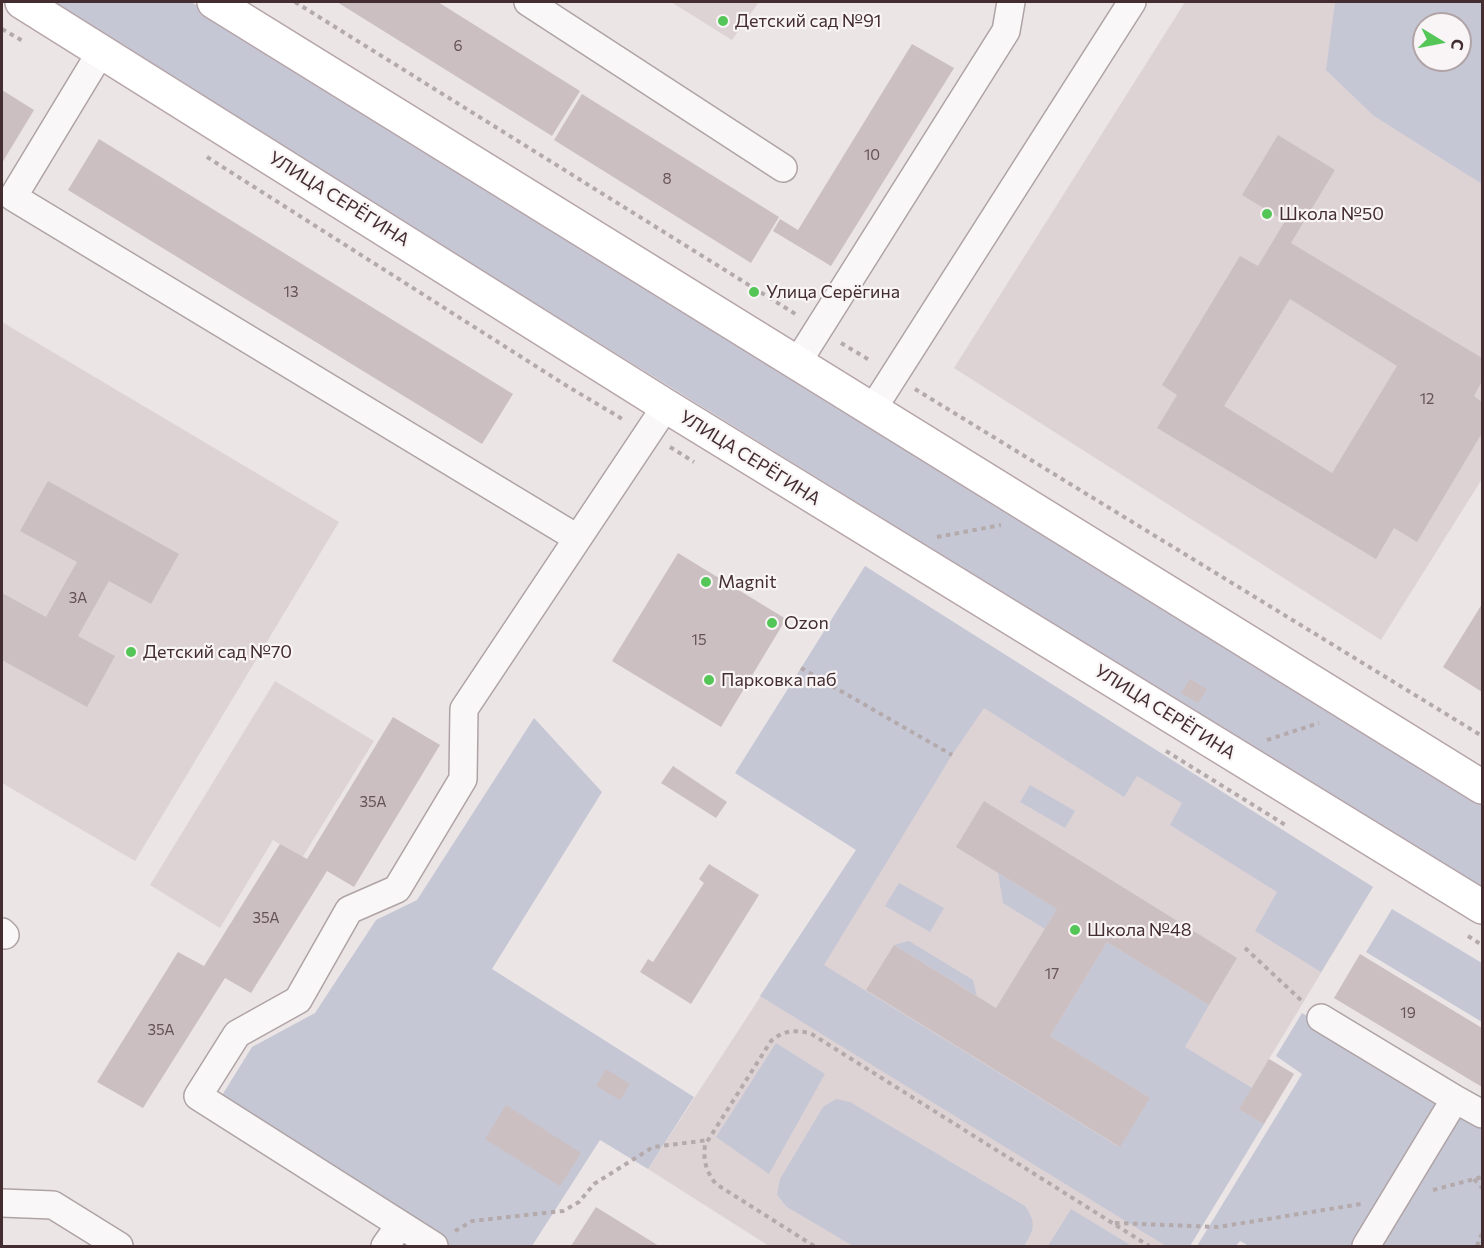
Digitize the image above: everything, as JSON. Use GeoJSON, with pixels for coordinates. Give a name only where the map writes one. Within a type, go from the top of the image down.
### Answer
{"type":"FeatureCollection","features":[{"type":"Feature","properties":{"kind":"main road","name":"УЛИЦА СЕРЁГИНА"},"geometry":{"type":"LineString","coordinates":[[22,2],[102,50],[666,406],[1482,907]]}},
{"type":"Feature","properties":{"kind":"main road"},"geometry":{"type":"LineString","coordinates":[[214,2],[1482,787]]}},
{"type":"Feature","properties":{"kind":"lane"},"geometry":{"type":"LineString","coordinates":[[528,2],[783,168]]}},
{"type":"Feature","properties":{"kind":"lane"},"geometry":{"type":"LineString","coordinates":[[797,363],[1006,31],[1011,2]]}},
{"type":"Feature","properties":{"kind":"lane"},"geometry":{"type":"LineString","coordinates":[[872,410],[1132,2]]}},
{"type":"Feature","properties":{"kind":"lane"},"geometry":{"type":"LineString","coordinates":[[102,50],[7,207],[577,538]]}},
{"type":"Feature","properties":{"kind":"lane"},"geometry":{"type":"LineString","coordinates":[[442,1241],[392,1236],[198,1096],[237,1034],[298,1000],[349,910],[397,889],[464,779],[464,709],[666,406]]}},
{"type":"Feature","properties":{"kind":"lane"},"geometry":{"type":"LineString","coordinates":[[1321,1018],[1482,1114]]}},
{"type":"Feature","properties":{"kind":"lane"},"geometry":{"type":"LineString","coordinates":[[1366,1246],[1455,1099]]}},
{"type":"Feature","properties":{"kind":"lane"},"geometry":{"type":"LineString","coordinates":[[2,1203],[53,1205],[118,1246]]}},
{"type":"Feature","properties":{"kind":"path"},"geometry":{"type":"LineString","coordinates":[[930,538],[1011,523]]}},
{"type":"Feature","properties":{"kind":"path"},"geometry":{"type":"LineString","coordinates":[[801,668],[952,755]]}},
{"type":"Feature","properties":{"kind":"path"},"geometry":{"type":"LineString","coordinates":[[1262,742],[1327,720]]}},
{"type":"Feature","properties":{"kind":"path"},"geometry":{"type":"LineString","coordinates":[[1245,948],[1321,1018]]}},
{"type":"Feature","properties":{"kind":"path"},"geometry":{"type":"LineString","coordinates":[[814,1246],[716,1184],[707,1174],[703,1158],[705,1145],[771,1041],[781,1032],[795,1030],[810,1033],[1149,1246]]}},
{"type":"Feature","properties":{"kind":"path"},"geometry":{"type":"LineString","coordinates":[[442,1241],[472,1221],[563,1211],[579,1202],[594,1184],[653,1147],[709,1140]]}},
{"type":"Feature","properties":{"kind":"path"},"geometry":{"type":"LineString","coordinates":[[1114,1223],[1218,1227],[1395,1199],[1482,1177]]}},
{"type":"Feature","properties":{"kind":"path"},"geometry":{"type":"LineString","coordinates":[[1474,1179],[1482,1188]]}},
{"type":"Feature","properties":{"kind":"path"},"geometry":{"type":"LineString","coordinates":[[1477,1246],[1482,1233]]}},
{"type":"Feature","properties":{"kind":"shaded area"},"geometry":{"type":"Polygon","coordinates":[[[48,2],[191,2],[1482,805],[1482,889],[48,2]]]}},
{"type":"Feature","properties":{"kind":"shaded area","name":"Детский сад №91"},"geometry":{"type":"Polygon","coordinates":[[[671,2],[759,2],[732,40],[671,2]]]}},
{"type":"Feature","properties":{"kind":"shaded area","name":"Школа №50"},"geometry":{"type":"Polygon","coordinates":[[[1185,2],[1482,2],[1482,479],[1381,640],[954,368],[1185,2]]]}},
{"type":"Feature","properties":{"kind":"shaded area"},"geometry":{"type":"Polygon","coordinates":[[[1335,2],[1482,2],[1482,184],[1374,116],[1326,70],[1335,2]]]}},
{"type":"Feature","properties":{"kind":"shaded area","name":"Детский сад №70"},"geometry":{"type":"Polygon","coordinates":[[[2,322],[339,522],[135,861],[2,783],[2,322]]]}},
{"type":"Feature","properties":{"kind":"shaded area"},"geometry":{"type":"Polygon","coordinates":[[[865,566],[1373,887],[1321,972],[1255,931],[1277,892],[1170,825],[1182,803],[1137,776],[1124,797],[984,708],[952,755],[824,965],[1119,1147],[1150,1098],[1050,1036],[1107,942],[1209,1005],[1185,1047],[1252,1088],[1239,1109],[1264,1124],[1190,1246],[1166,1246],[760,996],[856,850],[735,773],[865,566]]]}},
{"type":"Feature","properties":{"kind":"shaded area","name":"Школа №48"},"geometry":{"type":"Polygon","coordinates":[[[986,643],[1373,887],[1269,1059],[1294,1074],[1190,1246],[769,1246],[648,1169],[856,850],[986,643]]]}},
{"type":"Feature","properties":{"kind":"shaded area"},"geometry":{"type":"Polygon","coordinates":[[[275,681],[374,741],[302,858],[273,840],[220,928],[150,885],[275,681]]]}},
{"type":"Feature","properties":{"kind":"shaded area"},"geometry":{"type":"Polygon","coordinates":[[[534,718],[602,792],[492,969],[694,1097],[648,1169],[600,1140],[532,1246],[439,1246],[216,1105],[252,1047],[315,1013],[376,920],[417,900],[534,718]]]}},
{"type":"Feature","properties":{"kind":"shaded area"},"geometry":{"type":"Polygon","coordinates":[[[1030,785],[1075,811],[1065,828],[1020,802],[1030,785]]]}},
{"type":"Feature","properties":{"kind":"shaded area"},"geometry":{"type":"Polygon","coordinates":[[[998,873],[1057,909],[1045,929],[1003,903],[998,873]]]}},
{"type":"Feature","properties":{"kind":"shaded area"},"geometry":{"type":"Polygon","coordinates":[[[899,883],[944,908],[930,932],[885,906],[899,883]]]}},
{"type":"Feature","properties":{"kind":"shaded area"},"geometry":{"type":"Polygon","coordinates":[[[1392,909],[1482,963],[1482,1022],[1366,952],[1392,909]]]}},
{"type":"Feature","properties":{"kind":"shaded area"},"geometry":{"type":"Polygon","coordinates":[[[909,941],[973,980],[977,996],[894,945],[909,941]]]}},
{"type":"Feature","properties":{"kind":"shaded area"},"geometry":{"type":"Polygon","coordinates":[[[1302,1013],[1446,1100],[1356,1246],[1249,1246],[1240,1241],[1236,1246],[1197,1246],[1302,1074],[1276,1056],[1302,1013]]]}},
{"type":"Feature","properties":{"kind":"shaded area"},"geometry":{"type":"Polygon","coordinates":[[[776,1043],[825,1074],[769,1174],[716,1137],[776,1043]]]}},
{"type":"Feature","properties":{"kind":"shaded area"},"geometry":{"type":"Polygon","coordinates":[[[836,1099],[850,1102],[1025,1206],[1033,1226],[1024,1246],[853,1246],[787,1207],[777,1195],[780,1179],[823,1107],[836,1099]]]}},
{"type":"Feature","properties":{"kind":"shaded area"},"geometry":{"type":"Polygon","coordinates":[[[1457,1106],[1482,1121],[1482,1246],[1373,1246],[1457,1106]]]}},
{"type":"Feature","properties":{"kind":"shaded area"},"geometry":{"type":"Polygon","coordinates":[[[1071,1209],[1132,1246],[1048,1246],[1071,1209]]]}},
{"type":"Feature","properties":{"kind":"building"},"geometry":{"type":"Polygon","coordinates":[[[337,2],[438,2],[580,91],[552,136],[337,2]]]}},
{"type":"Feature","properties":{"kind":"building"},"geometry":{"type":"Polygon","coordinates":[[[912,44],[954,68],[831,266],[773,231],[780,219],[798,230],[912,44]]]}},
{"type":"Feature","properties":{"kind":"building"},"geometry":{"type":"Polygon","coordinates":[[[2,90],[34,110],[2,163],[2,90]]]}},
{"type":"Feature","properties":{"kind":"building"},"geometry":{"type":"Polygon","coordinates":[[[582,94],[779,217],[751,263],[554,140],[582,94]]]}},
{"type":"Feature","properties":{"kind":"building"},"geometry":{"type":"Polygon","coordinates":[[[1278,135],[1335,170],[1291,243],[1482,358],[1482,381],[1474,396],[1482,402],[1482,433],[1417,542],[1394,528],[1376,559],[1157,428],[1177,395],[1162,385],[1240,256],[1258,266],[1285,221],[1242,195],[1278,135]],[[1290,299],[1224,406],[1332,473],[1397,366],[1290,299]]]}},
{"type":"Feature","properties":{"kind":"building"},"geometry":{"type":"Polygon","coordinates":[[[99,139],[513,394],[482,444],[68,190],[99,139]]]}},
{"type":"Feature","properties":{"kind":"building"},"geometry":{"type":"Polygon","coordinates":[[[48,481],[179,554],[151,604],[109,581],[78,636],[115,656],[87,707],[2,660],[2,593],[46,617],[77,562],[20,531],[48,481]]]}},
{"type":"Feature","properties":{"kind":"building"},"geometry":{"type":"Polygon","coordinates":[[[678,553],[786,619],[721,727],[612,661],[678,553]]]}},
{"type":"Feature","properties":{"kind":"building"},"geometry":{"type":"Polygon","coordinates":[[[1482,604],[1482,692],[1443,667],[1482,604]]]}},
{"type":"Feature","properties":{"kind":"building"},"geometry":{"type":"Polygon","coordinates":[[[1190,679],[1207,689],[1198,703],[1181,693],[1190,679]]]}},
{"type":"Feature","properties":{"kind":"building"},"geometry":{"type":"Polygon","coordinates":[[[393,717],[440,745],[354,887],[327,871],[251,993],[225,978],[143,1108],[97,1082],[178,952],[204,966],[280,844],[307,859],[393,717]]]}},
{"type":"Feature","properties":{"kind":"building"},"geometry":{"type":"Polygon","coordinates":[[[673,766],[727,802],[716,818],[661,783],[673,766]]]}},
{"type":"Feature","properties":{"kind":"building"},"geometry":{"type":"Polygon","coordinates":[[[984,801],[1237,958],[1209,1005],[1107,942],[1050,1036],[1150,1098],[1120,1147],[866,990],[894,945],[996,1008],[1057,909],[956,847],[984,801]]]}},
{"type":"Feature","properties":{"kind":"building"},"geometry":{"type":"Polygon","coordinates":[[[709,864],[759,895],[691,1004],[640,972],[648,959],[653,962],[704,883],[699,879],[709,864]]]}},
{"type":"Feature","properties":{"kind":"building"},"geometry":{"type":"Polygon","coordinates":[[[1360,954],[1482,1028],[1482,1087],[1334,998],[1360,954]]]}},
{"type":"Feature","properties":{"kind":"building"},"geometry":{"type":"Polygon","coordinates":[[[1269,1059],[1294,1074],[1264,1124],[1239,1109],[1269,1059]]]}},
{"type":"Feature","properties":{"kind":"building"},"geometry":{"type":"Polygon","coordinates":[[[606,1069],[630,1084],[620,1100],[596,1086],[606,1069]]]}},
{"type":"Feature","properties":{"kind":"building"},"geometry":{"type":"Polygon","coordinates":[[[506,1105],[581,1153],[560,1186],[485,1139],[506,1105]]]}},
{"type":"Feature","properties":{"kind":"building"},"geometry":{"type":"Polygon","coordinates":[[[596,1207],[659,1246],[571,1246],[596,1207]]]}},
{"type":"Feature","properties":{"kind":"place","name":"Детский сад №91"},"geometry":{"type":"Point","coordinates":[723,21]}},
{"type":"Feature","properties":{"kind":"place","name":"Школа №50"},"geometry":{"type":"Point","coordinates":[1267,214]}},
{"type":"Feature","properties":{"kind":"place","name":"Улица Серёгина"},"geometry":{"type":"Point","coordinates":[754,292]}},
{"type":"Feature","properties":{"kind":"place","name":"Magnit"},"geometry":{"type":"Point","coordinates":[706,582]}},
{"type":"Feature","properties":{"kind":"place","name":"Ozon"},"geometry":{"type":"Point","coordinates":[772,623]}},
{"type":"Feature","properties":{"kind":"place","name":"Детский сад №70"},"geometry":{"type":"Point","coordinates":[131,652]}},
{"type":"Feature","properties":{"kind":"place","name":"Парковка паб"},"geometry":{"type":"Point","coordinates":[709,680]}},
{"type":"Feature","properties":{"kind":"place","name":"Школа №48"},"geometry":{"type":"Point","coordinates":[1075,930]}}]}
